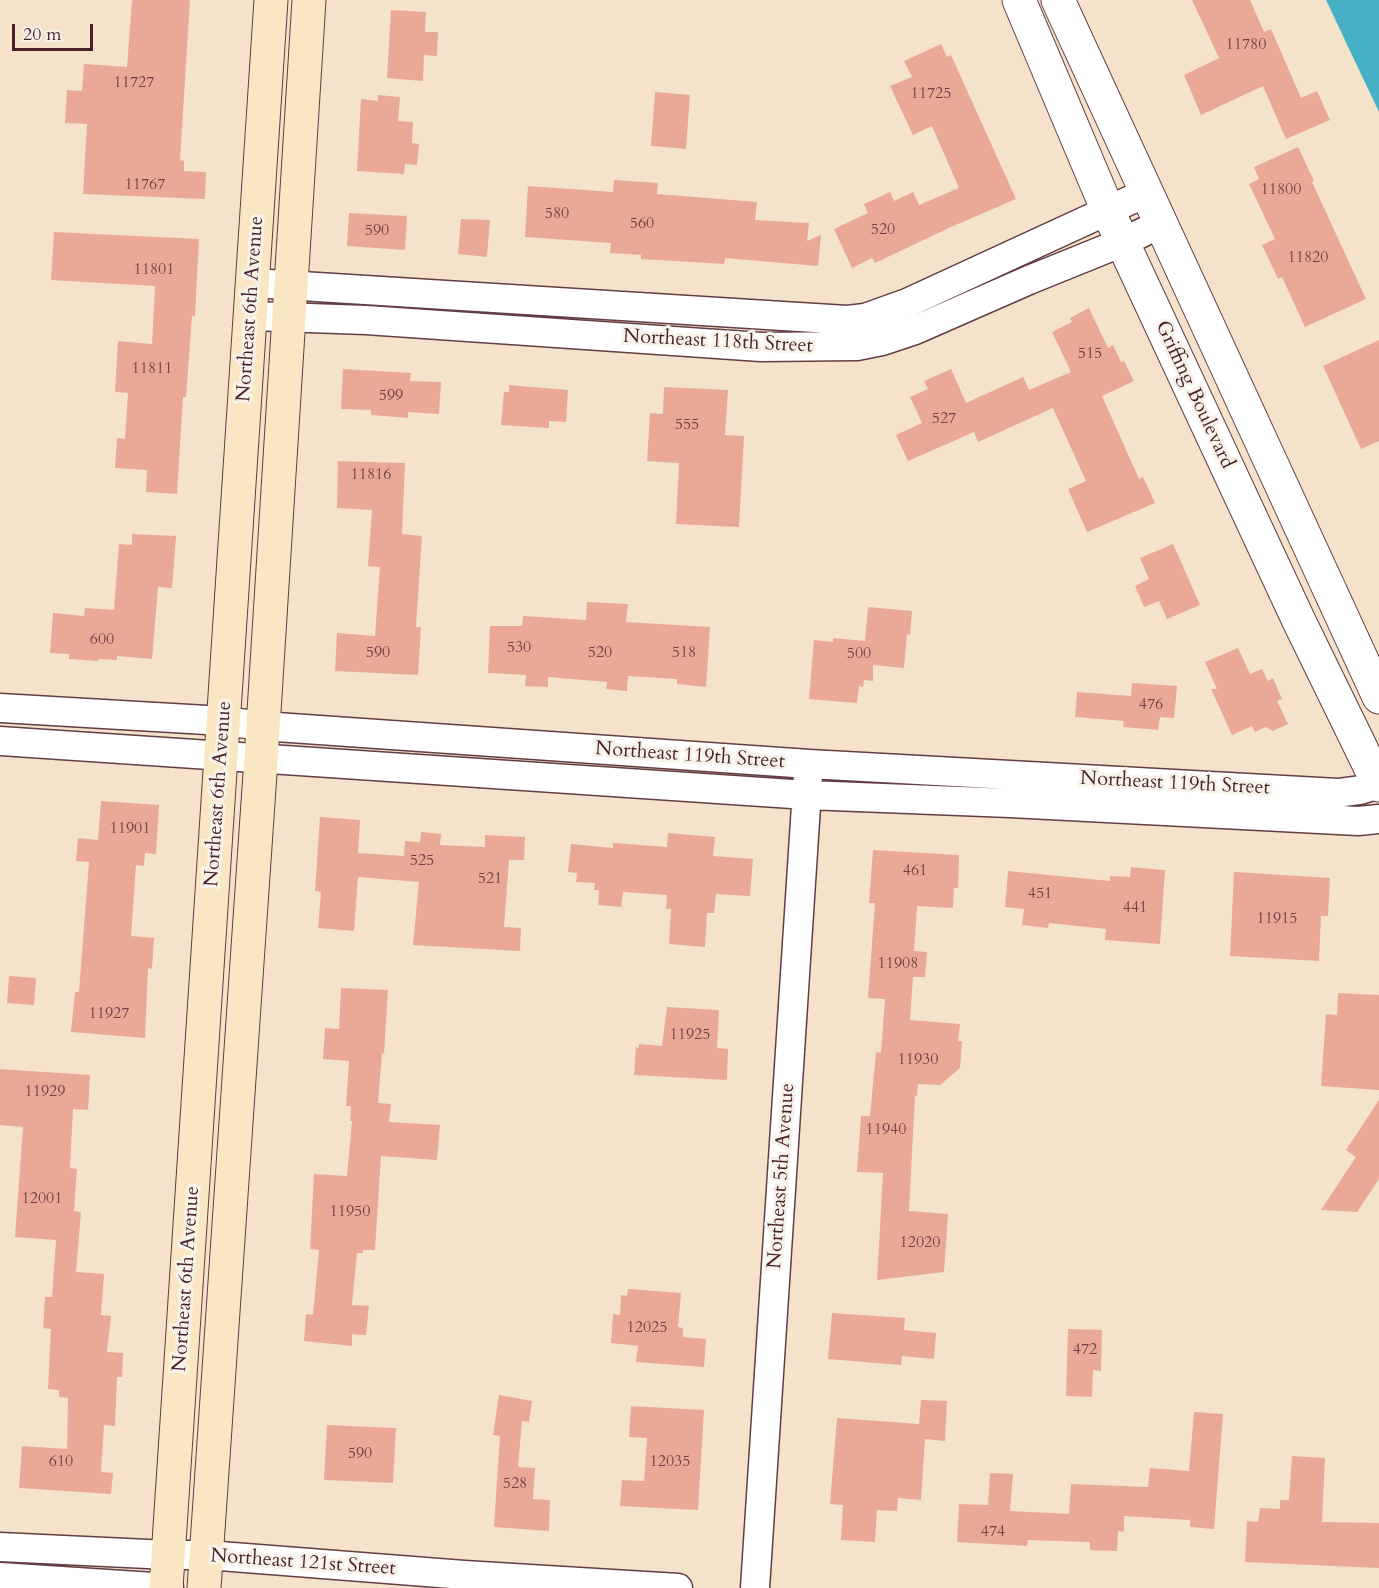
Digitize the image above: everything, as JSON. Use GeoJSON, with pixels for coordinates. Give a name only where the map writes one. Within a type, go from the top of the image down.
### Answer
{"type":"FeatureCollection","features":[{"type":"Feature","properties":{"kind":"main road","name":"Northeast 6th Avenue"},"geometry":{"type":"LineString","coordinates":[[167,1588],[272,0]]}},
{"type":"Feature","properties":{"kind":"main road","name":"Northeast 6th Avenue"},"geometry":{"type":"LineString","coordinates":[[204,1588],[261,759],[309,0]]}},
{"type":"Feature","properties":{"kind":"street","name":"Griffing Boulevard"},"geometry":{"type":"LineString","coordinates":[[1019,0],[1108,211],[1298,619],[1379,785]]}},
{"type":"Feature","properties":{"kind":"street"},"geometry":{"type":"LineString","coordinates":[[1058,0],[1379,697]]}},
{"type":"Feature","properties":{"kind":"street","name":"Northeast 118th Street"},"geometry":{"type":"LineString","coordinates":[[253,283],[847,320],[865,318],[907,303],[1148,192]]}},
{"type":"Feature","properties":{"kind":"street","name":"Northeast 118th Street"},"geometry":{"type":"LineString","coordinates":[[251,316],[366,320],[761,347],[857,346],[882,341],[915,330],[1123,242],[1162,223]]}},
{"type":"Feature","properties":{"kind":"street","name":"Northeast 119th Street"},"geometry":{"type":"LineString","coordinates":[[0,708],[224,721],[262,726],[809,764],[1338,792],[1379,785]]}},
{"type":"Feature","properties":{"kind":"street","name":"Northeast 119th Street"},"geometry":{"type":"LineString","coordinates":[[0,741],[807,795],[1358,821],[1379,819]]}},
{"type":"Feature","properties":{"kind":"street","name":"Northeast 5th Avenue"},"geometry":{"type":"LineString","coordinates":[[755,1588],[809,764]]}},
{"type":"Feature","properties":{"kind":"street","name":"Northeast 121st Street"},"geometry":{"type":"LineString","coordinates":[[0,1547],[169,1556],[207,1554],[464,1575],[678,1588]]}},
{"type":"Feature","properties":{"kind":"street"},"geometry":{"type":"LineString","coordinates":[[0,1577],[167,1588]]}},
{"type":"Feature","properties":{"kind":"water"},"geometry":{"type":"Polygon","coordinates":[[[1326,0],[1379,0],[1379,112],[1343,36],[1326,0]]]}},
{"type":"Feature","properties":{"kind":"building"},"geometry":{"type":"Polygon","coordinates":[[[132,0],[190,0],[180,160],[184,161],[184,171],[206,172],[205,199],[83,194],[87,124],[65,123],[67,90],[82,91],[84,64],[127,67],[132,0]]]}},
{"type":"Feature","properties":{"kind":"building"},"geometry":{"type":"Polygon","coordinates":[[[1192,0],[1250,0],[1264,32],[1271,29],[1301,98],[1317,91],[1330,120],[1286,139],[1263,86],[1201,115],[1184,75],[1219,58],[1192,0]]]}},
{"type":"Feature","properties":{"kind":"building"},"geometry":{"type":"Polygon","coordinates":[[[391,10],[426,12],[425,32],[438,32],[437,56],[424,55],[423,81],[387,78],[391,10]]]}},
{"type":"Feature","properties":{"kind":"building"},"geometry":{"type":"Polygon","coordinates":[[[941,44],[947,57],[951,55],[1016,199],[875,263],[872,258],[852,268],[834,229],[868,213],[864,204],[890,192],[894,201],[913,192],[919,205],[959,188],[932,126],[913,135],[890,86],[912,77],[904,61],[941,44]]]}},
{"type":"Feature","properties":{"kind":"building"},"geometry":{"type":"Polygon","coordinates":[[[655,92],[690,95],[686,149],[651,146],[655,92]]]}},
{"type":"Feature","properties":{"kind":"building"},"geometry":{"type":"Polygon","coordinates":[[[378,95],[400,97],[398,121],[413,122],[412,143],[419,144],[417,165],[405,164],[404,174],[357,171],[361,99],[378,101],[378,95]]]}},
{"type":"Feature","properties":{"kind":"building"},"geometry":{"type":"Polygon","coordinates":[[[1298,147],[1366,299],[1305,327],[1282,277],[1278,279],[1262,245],[1275,239],[1249,184],[1259,179],[1254,167],[1298,147]]]}},
{"type":"Feature","properties":{"kind":"building"},"geometry":{"type":"Polygon","coordinates":[[[614,180],[658,183],[657,194],[757,202],[755,220],[809,223],[807,241],[821,235],[818,266],[725,258],[724,264],[641,259],[641,255],[610,253],[611,243],[525,237],[528,186],[613,192],[614,180]]]}},
{"type":"Feature","properties":{"kind":"building"},"geometry":{"type":"Polygon","coordinates":[[[349,213],[407,216],[405,250],[347,246],[349,213]]]}},
{"type":"Feature","properties":{"kind":"building"},"geometry":{"type":"Polygon","coordinates":[[[461,219],[490,220],[487,257],[458,254],[461,219]]]}},
{"type":"Feature","properties":{"kind":"building"},"geometry":{"type":"Polygon","coordinates":[[[54,232],[199,239],[195,316],[192,316],[186,397],[183,397],[177,494],[146,492],[147,470],[115,468],[117,438],[125,439],[128,393],[115,392],[118,341],[152,344],[155,286],[51,280],[54,232]]]}},
{"type":"Feature","properties":{"kind":"building"},"geometry":{"type":"Polygon","coordinates":[[[1089,308],[1108,348],[1113,345],[1134,381],[1102,396],[1139,479],[1143,477],[1155,503],[1087,532],[1068,489],[1086,481],[1053,408],[978,442],[974,432],[908,461],[896,435],[922,423],[910,397],[928,389],[924,381],[951,369],[966,403],[1023,377],[1029,390],[1071,372],[1052,332],[1072,322],[1070,318],[1089,308]]]}},
{"type":"Feature","properties":{"kind":"building"},"geometry":{"type":"Polygon","coordinates":[[[1379,340],[1379,441],[1361,449],[1323,366],[1379,340]]]}},
{"type":"Feature","properties":{"kind":"building"},"geometry":{"type":"Polygon","coordinates":[[[343,369],[411,373],[410,381],[441,382],[439,414],[408,412],[408,418],[371,415],[371,410],[341,409],[343,369]]]}},
{"type":"Feature","properties":{"kind":"building"},"geometry":{"type":"Polygon","coordinates":[[[509,385],[568,390],[566,422],[549,421],[549,428],[501,425],[504,392],[509,392],[509,385]]]}},
{"type":"Feature","properties":{"kind":"building"},"geometry":{"type":"Polygon","coordinates":[[[664,387],[728,390],[725,435],[744,436],[739,527],[676,524],[679,463],[647,461],[650,413],[663,414],[664,387]]]}},
{"type":"Feature","properties":{"kind":"building"},"geometry":{"type":"Polygon","coordinates":[[[338,461],[405,463],[402,534],[422,536],[416,627],[421,627],[418,675],[335,671],[337,633],[375,636],[380,567],[368,566],[372,510],[337,508],[338,461]]]}},
{"type":"Feature","properties":{"kind":"building"},"geometry":{"type":"Polygon","coordinates":[[[132,534],[176,536],[172,588],[158,587],[152,659],[117,656],[117,660],[98,659],[98,661],[69,659],[69,654],[50,653],[53,613],[84,616],[85,608],[114,610],[119,544],[132,545],[132,534]]]}},
{"type":"Feature","properties":{"kind":"building"},"geometry":{"type":"Polygon","coordinates":[[[1173,544],[1200,605],[1167,619],[1159,601],[1144,607],[1135,586],[1149,579],[1140,558],[1173,544]]]}},
{"type":"Feature","properties":{"kind":"building"},"geometry":{"type":"Polygon","coordinates":[[[587,602],[628,604],[626,622],[710,627],[706,687],[677,684],[677,679],[628,676],[627,691],[606,689],[607,682],[548,677],[548,687],[525,686],[526,675],[488,673],[490,626],[522,626],[523,616],[586,620],[587,602]]]}},
{"type":"Feature","properties":{"kind":"building"},"geometry":{"type":"Polygon","coordinates":[[[868,607],[912,611],[904,668],[873,665],[873,681],[864,680],[863,687],[859,686],[857,703],[809,699],[814,640],[833,642],[833,638],[865,641],[868,607]]]}},
{"type":"Feature","properties":{"kind":"building"},"geometry":{"type":"Polygon","coordinates":[[[1238,648],[1250,674],[1262,669],[1268,681],[1273,678],[1282,699],[1277,701],[1288,724],[1273,731],[1266,727],[1255,732],[1252,726],[1232,735],[1211,689],[1217,689],[1205,662],[1238,648]]]}},
{"type":"Feature","properties":{"kind":"building"},"geometry":{"type":"Polygon","coordinates":[[[1132,683],[1177,686],[1174,718],[1160,717],[1158,730],[1123,727],[1124,721],[1075,717],[1077,692],[1131,696],[1132,683]]]}},
{"type":"Feature","properties":{"kind":"building"},"geometry":{"type":"Polygon","coordinates":[[[101,801],[159,805],[156,854],[145,853],[144,866],[136,865],[131,936],[154,938],[152,969],[148,968],[145,1038],[71,1032],[75,992],[79,992],[89,862],[76,861],[78,838],[98,840],[101,801]]]}},
{"type":"Feature","properties":{"kind":"building"},"geometry":{"type":"Polygon","coordinates":[[[320,817],[360,820],[358,853],[404,856],[405,841],[420,842],[421,832],[441,834],[440,845],[485,847],[485,835],[525,837],[524,860],[509,860],[504,927],[521,928],[520,951],[413,945],[419,882],[358,877],[354,931],[318,928],[321,892],[315,891],[320,817]]]}},
{"type":"Feature","properties":{"kind":"building"},"geometry":{"type":"Polygon","coordinates":[[[668,833],[715,837],[713,856],[753,859],[750,896],[716,894],[714,913],[707,913],[705,947],[669,944],[671,909],[666,909],[667,895],[623,892],[621,907],[598,905],[599,890],[594,890],[595,883],[576,882],[577,873],[568,872],[571,844],[613,848],[613,843],[667,847],[668,833]]]}},
{"type":"Feature","properties":{"kind":"building"},"geometry":{"type":"Polygon","coordinates":[[[873,850],[959,855],[958,888],[954,888],[953,908],[917,906],[914,951],[927,952],[925,977],[913,977],[910,1020],[960,1024],[958,1041],[962,1041],[960,1068],[940,1085],[918,1084],[917,1096],[915,1096],[909,1211],[948,1214],[944,1272],[877,1280],[883,1173],[857,1172],[861,1116],[870,1116],[876,1052],[881,1053],[885,999],[868,998],[875,903],[869,903],[873,850]]]}},
{"type":"Feature","properties":{"kind":"building"},"geometry":{"type":"Polygon","coordinates":[[[1131,867],[1165,870],[1160,944],[1105,940],[1106,929],[1049,923],[1048,928],[1022,925],[1024,909],[1005,907],[1008,871],[1110,881],[1110,876],[1130,877],[1131,867]]]}},
{"type":"Feature","properties":{"kind":"building"},"geometry":{"type":"Polygon","coordinates":[[[1234,872],[1330,878],[1328,916],[1321,916],[1319,961],[1230,956],[1234,872]]]}},
{"type":"Feature","properties":{"kind":"building"},"geometry":{"type":"Polygon","coordinates":[[[9,976],[36,978],[34,1005],[7,1003],[9,976]]]}},
{"type":"Feature","properties":{"kind":"building"},"geometry":{"type":"Polygon","coordinates":[[[341,988],[388,990],[378,1103],[391,1104],[389,1122],[440,1125],[437,1160],[381,1156],[375,1250],[363,1250],[363,1253],[357,1253],[352,1305],[369,1306],[366,1335],[352,1334],[352,1346],[304,1341],[306,1314],[313,1315],[319,1250],[310,1249],[314,1174],[347,1176],[352,1121],[350,1121],[351,1106],[346,1106],[349,1061],[323,1059],[325,1028],[339,1029],[341,988]]]}},
{"type":"Feature","properties":{"kind":"building"},"geometry":{"type":"Polygon","coordinates":[[[1338,993],[1379,995],[1379,1090],[1321,1086],[1326,1014],[1337,1015],[1338,993]]]}},
{"type":"Feature","properties":{"kind":"building"},"geometry":{"type":"Polygon","coordinates":[[[667,1007],[719,1010],[717,1048],[728,1049],[727,1080],[634,1075],[636,1047],[639,1048],[639,1044],[662,1046],[667,1007]]]}},
{"type":"Feature","properties":{"kind":"building"},"geometry":{"type":"Polygon","coordinates":[[[0,1069],[90,1075],[88,1110],[73,1109],[70,1168],[77,1169],[74,1211],[81,1212],[76,1272],[104,1274],[101,1315],[111,1316],[107,1352],[123,1353],[122,1377],[117,1377],[115,1426],[104,1425],[101,1472],[113,1473],[111,1494],[19,1488],[22,1446],[67,1449],[68,1398],[59,1397],[59,1390],[48,1389],[51,1329],[43,1328],[45,1297],[52,1297],[56,1240],[15,1237],[23,1127],[0,1125],[0,1069]]]}},
{"type":"Feature","properties":{"kind":"building"},"geometry":{"type":"Polygon","coordinates":[[[1379,1100],[1379,1179],[1357,1212],[1321,1210],[1356,1157],[1346,1150],[1379,1100]]]}},
{"type":"Feature","properties":{"kind":"building"},"geometry":{"type":"Polygon","coordinates":[[[628,1289],[681,1293],[678,1327],[683,1328],[683,1337],[706,1339],[704,1367],[636,1362],[638,1346],[611,1343],[613,1314],[620,1315],[621,1295],[627,1296],[628,1289]]]}},
{"type":"Feature","properties":{"kind":"building"},"geometry":{"type":"Polygon","coordinates":[[[832,1313],[905,1318],[904,1330],[936,1333],[934,1359],[902,1356],[901,1365],[828,1359],[832,1313]]]}},
{"type":"Feature","properties":{"kind":"building"},"geometry":{"type":"Polygon","coordinates":[[[1068,1329],[1102,1330],[1101,1371],[1093,1370],[1092,1397],[1066,1396],[1068,1329]]]}},
{"type":"Feature","properties":{"kind":"building"},"geometry":{"type":"Polygon","coordinates":[[[499,1395],[532,1401],[529,1422],[522,1421],[518,1467],[535,1468],[533,1499],[550,1500],[549,1531],[494,1527],[500,1436],[493,1435],[499,1395]]]}},
{"type":"Feature","properties":{"kind":"building"},"geometry":{"type":"Polygon","coordinates":[[[921,1400],[947,1401],[945,1441],[925,1439],[921,1500],[898,1498],[897,1511],[877,1510],[875,1542],[841,1540],[843,1505],[830,1504],[837,1418],[919,1424],[921,1400]]]}},
{"type":"Feature","properties":{"kind":"building"},"geometry":{"type":"Polygon","coordinates":[[[631,1406],[704,1410],[698,1510],[620,1506],[622,1480],[644,1481],[647,1438],[629,1437],[631,1406]]]}},
{"type":"Feature","properties":{"kind":"building"},"geometry":{"type":"Polygon","coordinates":[[[1194,1412],[1223,1414],[1214,1529],[1190,1527],[1190,1520],[1124,1516],[1124,1532],[1118,1531],[1117,1551],[1090,1550],[1090,1542],[1028,1540],[1027,1546],[957,1542],[959,1504],[988,1505],[990,1473],[1013,1474],[1010,1511],[1069,1514],[1071,1484],[1148,1487],[1150,1468],[1189,1471],[1194,1412]]]}},
{"type":"Feature","properties":{"kind":"building"},"geometry":{"type":"Polygon","coordinates":[[[327,1425],[396,1428],[393,1483],[324,1480],[327,1425]]]}},
{"type":"Feature","properties":{"kind":"building"},"geometry":{"type":"Polygon","coordinates":[[[1292,1456],[1325,1458],[1322,1522],[1379,1523],[1379,1568],[1245,1562],[1247,1521],[1258,1522],[1260,1508],[1280,1509],[1280,1500],[1289,1500],[1292,1456]]]}}]}
